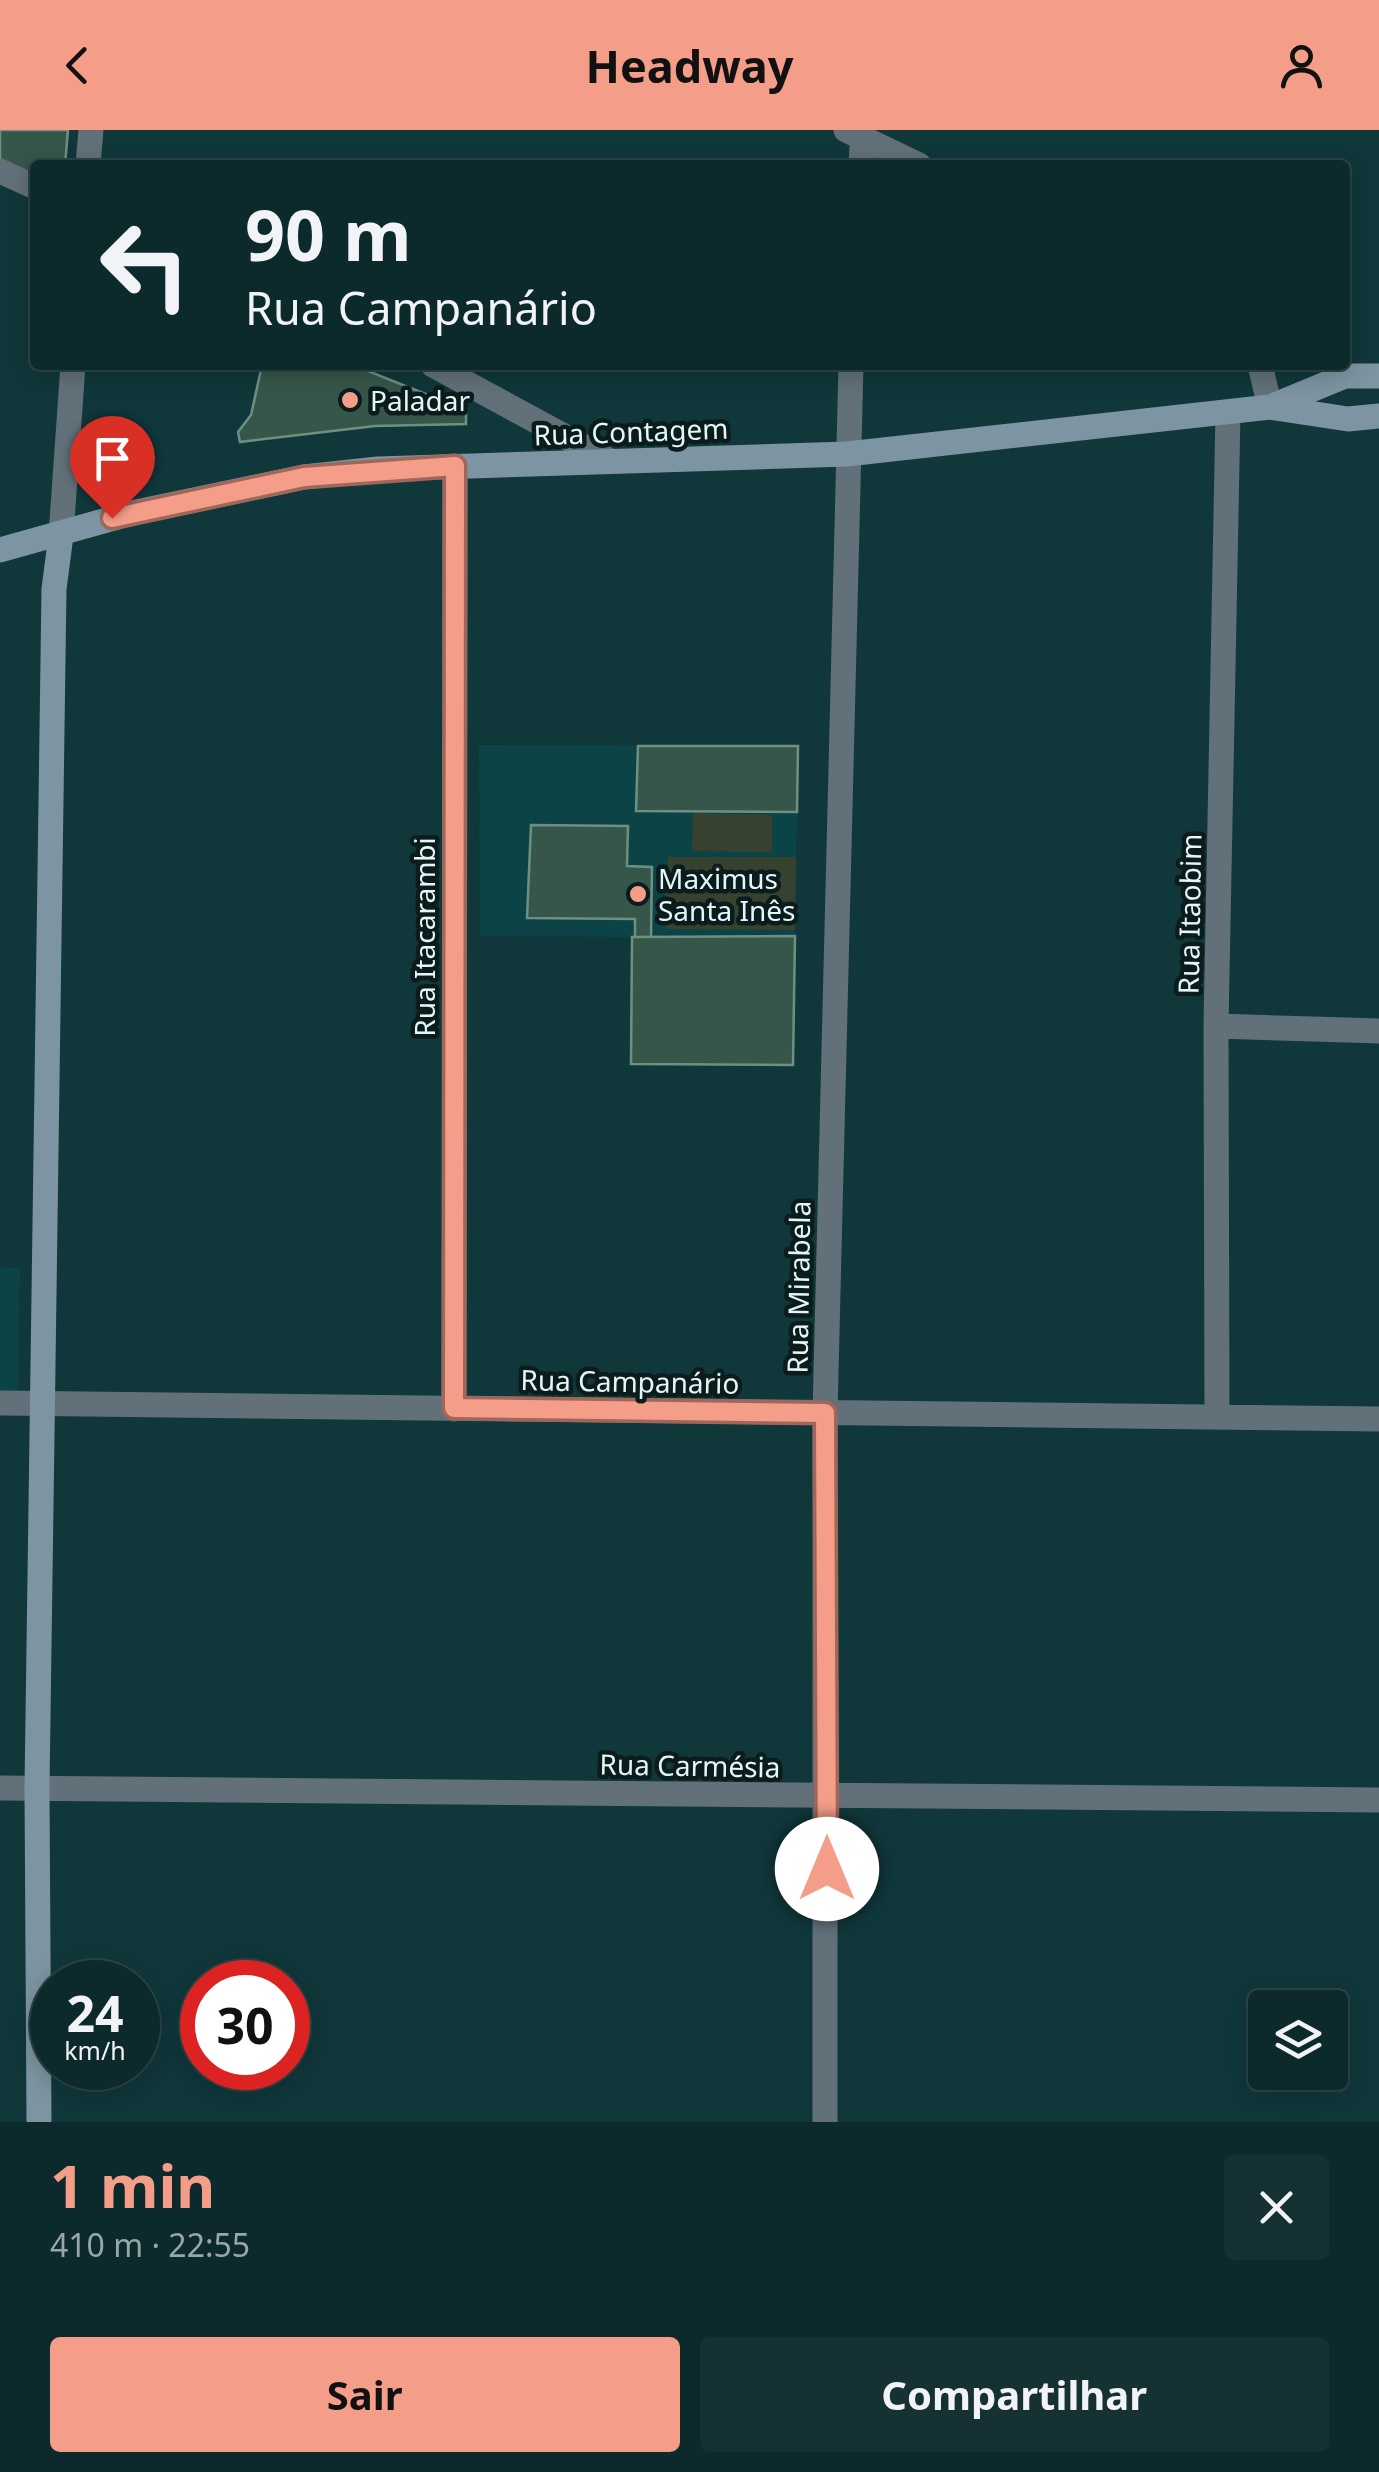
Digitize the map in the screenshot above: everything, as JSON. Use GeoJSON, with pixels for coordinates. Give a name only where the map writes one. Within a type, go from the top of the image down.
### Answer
{"type":"FeatureCollection","features":[{"type":"Feature","properties":{"kind":"street"},"geometry":{"type":"LineString","coordinates":[[88,160],[91,130]]}},
{"type":"Feature","properties":{"kind":"street"},"geometry":{"type":"LineString","coordinates":[[857,132],[860,160]]}},
{"type":"Feature","properties":{"kind":"street"},"geometry":{"type":"LineString","coordinates":[[857,132],[910,160]]}},
{"type":"Feature","properties":{"kind":"street"},"geometry":{"type":"LineString","coordinates":[[0,170],[30,185]]}},
{"type":"Feature","properties":{"kind":"street"},"geometry":{"type":"LineString","coordinates":[[39,2122],[37,1788],[46,1404],[54,589],[74,370]]}},
{"type":"Feature","properties":{"kind":"street"},"geometry":{"type":"LineString","coordinates":[[442,370],[610,462]]}},
{"type":"Feature","properties":{"kind":"street","name":"Rua Mirabela"},"geometry":{"type":"LineString","coordinates":[[825,2122],[828,1796],[825,1413],[851,370]]}},
{"type":"Feature","properties":{"kind":"street"},"geometry":{"type":"LineString","coordinates":[[1261,370],[1270,407]]}},
{"type":"Feature","properties":{"kind":"street","name":"Rua Contagem"},"geometry":{"type":"LineString","coordinates":[[1270,407],[1335,371],[1379,376]]}},
{"type":"Feature","properties":{"kind":"street","name":"Rua Contagem"},"geometry":{"type":"LineString","coordinates":[[0,550],[132,513],[304,477],[455,466],[846,454],[1270,407],[1348,419],[1379,416]]}},
{"type":"Feature","properties":{"kind":"street","name":"Rua Itaobim"},"geometry":{"type":"LineString","coordinates":[[1217,1417],[1216,1026],[1228,412]]}},
{"type":"Feature","properties":{"kind":"street","name":"Rua Itacarambi"},"geometry":{"type":"LineString","coordinates":[[454,1408],[455,466]]}},
{"type":"Feature","properties":{"kind":"street"},"geometry":{"type":"LineString","coordinates":[[1216,1026],[1379,1030]]}},
{"type":"Feature","properties":{"kind":"street","name":"Rua Campanário"},"geometry":{"type":"LineString","coordinates":[[0,1404],[1379,1419]]}},
{"type":"Feature","properties":{"kind":"street","name":"Rua Carmésia"},"geometry":{"type":"LineString","coordinates":[[0,1788],[1379,1800]]}},
{"type":"Feature","properties":{"kind":"shaded area","name":"Maximus Santa Inês"},"geometry":{"type":"Polygon","coordinates":[[[479,745],[798,746],[793,1065],[631,1064],[632,937],[480,936],[479,745]]]}},
{"type":"Feature","properties":{"kind":"shaded area"},"geometry":{"type":"Polygon","coordinates":[[[0,1267],[20,1268],[18,1404],[0,1402],[0,1267]]]}},
{"type":"Feature","properties":{"kind":"green space"},"geometry":{"type":"Polygon","coordinates":[[[693,813],[772,815],[772,852],[692,851],[693,813]]]}},
{"type":"Feature","properties":{"kind":"green space"},"geometry":{"type":"Polygon","coordinates":[[[668,857],[796,857],[795,930],[666,929],[668,857]]]}},
{"type":"Feature","properties":{"kind":"building"},"geometry":{"type":"Polygon","coordinates":[[[0,130],[68,130],[65,160],[30,160],[30,174],[0,159],[0,130]]]}},
{"type":"Feature","properties":{"kind":"building","name":"Paladar"},"geometry":{"type":"Polygon","coordinates":[[[261,370],[366,370],[466,410],[466,424],[375,426],[240,442],[238,432],[251,415],[261,370]]]}},
{"type":"Feature","properties":{"kind":"building"},"geometry":{"type":"Polygon","coordinates":[[[638,746],[798,746],[797,812],[636,811],[638,746]]]}},
{"type":"Feature","properties":{"kind":"building"},"geometry":{"type":"Polygon","coordinates":[[[531,825],[628,826],[627,866],[652,867],[651,937],[635,937],[635,919],[527,918],[531,825]]]}},
{"type":"Feature","properties":{"kind":"building"},"geometry":{"type":"Polygon","coordinates":[[[795,936],[793,1065],[631,1064],[632,937],[795,936]]]}},
{"type":"Feature","properties":{"kind":"place","name":"Paladar"},"geometry":{"type":"Point","coordinates":[350,400]}},
{"type":"Feature","properties":{"kind":"place","name":"Maximus Santa Inês"},"geometry":{"type":"Point","coordinates":[638,894]}},
{"type":"Feature","properties":{"kind":"route"},"geometry":{"type":"LineString","coordinates":[[112,518],[304,477],[455,466],[454,1408],[825,1413],[827,1869]]}}]}
